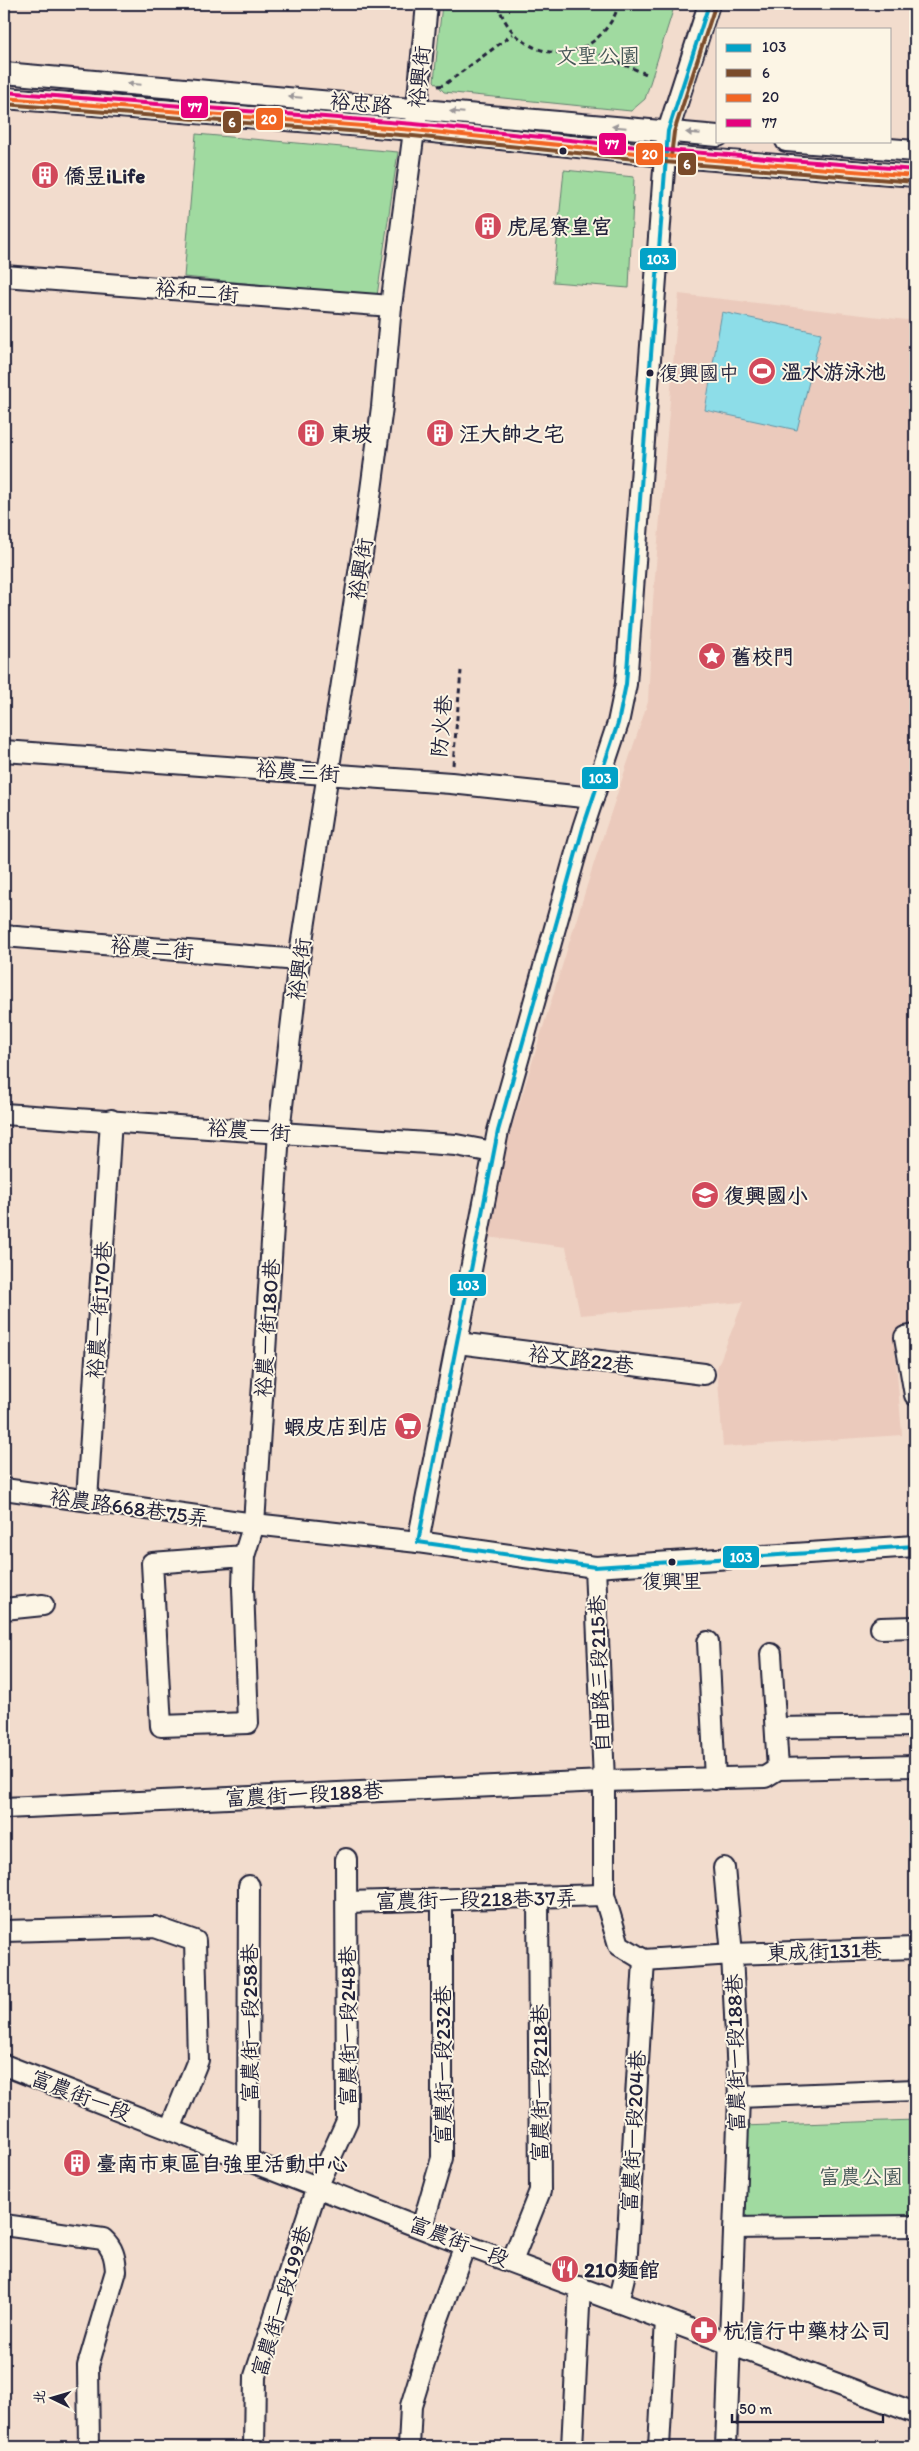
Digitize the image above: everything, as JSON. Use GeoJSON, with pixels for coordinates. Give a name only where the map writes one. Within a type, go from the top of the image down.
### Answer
{"type":"FeatureCollection","features":[{"type":"Feature","properties":{"kind":"street","name":"裕興街"},"geometry":{"type":"LineString","coordinates":[[279,1132],[299,960],[366,528],[382,407],[391,306],[417,108],[427,4]]}},
{"type":"Feature","properties":{"kind":"street"},"geometry":{"type":"LineString","coordinates":[[418,1542],[494,1152],[509,1090],[593,798],[618,724],[626,684],[664,156],[668,131],[709,4]]}},
{"type":"Feature","properties":{"kind":"street","name":"裕忠路"},"geometry":{"type":"LineString","coordinates":[[4,73],[716,136]]}},
{"type":"Feature","properties":{"kind":"street","name":"裕忠路"},"geometry":{"type":"LineString","coordinates":[[4,98],[414,130],[664,156],[915,176]]}},
{"type":"Feature","properties":{"kind":"street"},"geometry":{"type":"LineString","coordinates":[[799,142],[915,151]]}},
{"type":"Feature","properties":{"kind":"street","name":"裕和二街"},"geometry":{"type":"LineString","coordinates":[[4,276],[391,306]]}},
{"type":"Feature","properties":{"kind":"street","name":"裕農三街"},"geometry":{"type":"LineString","coordinates":[[4,751],[327,773],[451,783],[593,798]]}},
{"type":"Feature","properties":{"kind":"street","name":"裕農二街"},"geometry":{"type":"LineString","coordinates":[[4,936],[299,960]]}},
{"type":"Feature","properties":{"kind":"street","name":"裕農一街"},"geometry":{"type":"LineString","coordinates":[[4,1114],[456,1145],[494,1152]]}},
{"type":"Feature","properties":{"kind":"street","name":"裕農一街170巷"},"geometry":{"type":"LineString","coordinates":[[87,1500],[111,1120]]}},
{"type":"Feature","properties":{"kind":"street","name":"裕農一街180巷"},"geometry":{"type":"LineString","coordinates":[[254,1524],[279,1132]]}},
{"type":"Feature","properties":{"kind":"street"},"geometry":{"type":"LineString","coordinates":[[915,1335],[906,1337],[915,1395]]}},
{"type":"Feature","properties":{"kind":"street","name":"裕文路22巷"},"geometry":{"type":"LineString","coordinates":[[458,1343],[704,1374]]}},
{"type":"Feature","properties":{"kind":"street","name":"裕農路668巷75弄"},"geometry":{"type":"LineString","coordinates":[[4,1489],[254,1524],[418,1542],[595,1567],[915,1546]]}},
{"type":"Feature","properties":{"kind":"street","name":"裕農路668巷75弄"},"geometry":{"type":"LineString","coordinates":[[244,1556],[152,1563],[162,1726],[248,1724],[243,1587],[244,1556],[254,1524]]}},
{"type":"Feature","properties":{"kind":"street","name":"自由路三段215巷"},"geometry":{"type":"LineString","coordinates":[[595,1567],[604,1781]]}},
{"type":"Feature","properties":{"kind":"street"},"geometry":{"type":"LineString","coordinates":[[4,1609],[43,1605]]}},
{"type":"Feature","properties":{"kind":"street"},"geometry":{"type":"LineString","coordinates":[[881,1628],[915,1627]]}},
{"type":"Feature","properties":{"kind":"street"},"geometry":{"type":"LineString","coordinates":[[708,1642],[715,1779]]}},
{"type":"Feature","properties":{"kind":"street"},"geometry":{"type":"LineString","coordinates":[[771,1654],[778,1768]]}},
{"type":"Feature","properties":{"kind":"street"},"geometry":{"type":"LineString","coordinates":[[776,1728],[915,1726]]}},
{"type":"Feature","properties":{"kind":"street","name":"富農街一段188巷"},"geometry":{"type":"LineString","coordinates":[[4,1808],[604,1781],[765,1777],[778,1768],[915,1766]]}},
{"type":"Feature","properties":{"kind":"street"},"geometry":{"type":"LineString","coordinates":[[604,1781],[604,1895],[619,1945],[644,1960]]}},
{"type":"Feature","properties":{"kind":"street","name":"富農街一段248巷"},"geometry":{"type":"LineString","coordinates":[[317,2186],[346,2121],[346,1859]]}},
{"type":"Feature","properties":{"kind":"street"},"geometry":{"type":"LineString","coordinates":[[724,1868],[732,1954]]}},
{"type":"Feature","properties":{"kind":"street","name":"富農街一段258巷"},"geometry":{"type":"LineString","coordinates":[[248,2161],[249,1886]]}},
{"type":"Feature","properties":{"kind":"street","name":"富農街一段218巷37弄"},"geometry":{"type":"LineString","coordinates":[[347,1902],[604,1895]]}},
{"type":"Feature","properties":{"kind":"street","name":"富農街一段218巷"},"geometry":{"type":"LineString","coordinates":[[512,2262],[540,2191],[538,1898]]}},
{"type":"Feature","properties":{"kind":"street","name":"富農街一段232巷"},"geometry":{"type":"LineString","coordinates":[[422,2227],[442,2158],[442,1899]]}},
{"type":"Feature","properties":{"kind":"street"},"geometry":{"type":"LineString","coordinates":[[4,1931],[155,1927],[195,1941],[198,2060],[170,2129]]}},
{"type":"Feature","properties":{"kind":"street","name":"東成街131巷"},"geometry":{"type":"LineString","coordinates":[[732,1954],[915,1948]]}},
{"type":"Feature","properties":{"kind":"street","name":"富農街一段188巷"},"geometry":{"type":"LineString","coordinates":[[644,1960],[732,1954],[738,2097],[726,2447]]}},
{"type":"Feature","properties":{"kind":"street","name":"富農街一段204巷"},"geometry":{"type":"LineString","coordinates":[[618,2302],[626,2269],[644,1960]]}},
{"type":"Feature","properties":{"kind":"street","name":"富農街一段"},"geometry":{"type":"LineString","coordinates":[[4,2065],[465,2245],[915,2413]]}},
{"type":"Feature","properties":{"kind":"street"},"geometry":{"type":"LineString","coordinates":[[738,2097],[915,2090]]}},
{"type":"Feature","properties":{"kind":"street","name":"富農街一段199巷"},"geometry":{"type":"LineString","coordinates":[[254,2447],[255,2376],[317,2186]]}},
{"type":"Feature","properties":{"kind":"street"},"geometry":{"type":"LineString","coordinates":[[4,2225],[103,2239],[110,2246],[115,2258],[116,2271],[88,2366],[89,2447]]}},
{"type":"Feature","properties":{"kind":"street"},"geometry":{"type":"LineString","coordinates":[[735,2228],[915,2226]]}},
{"type":"Feature","properties":{"kind":"street"},"geometry":{"type":"LineString","coordinates":[[409,2447],[411,2406],[436,2324],[465,2245]]}},
{"type":"Feature","properties":{"kind":"street"},"geometry":{"type":"LineString","coordinates":[[572,2447],[580,2287]]}},
{"type":"Feature","properties":{"kind":"street"},"geometry":{"type":"LineString","coordinates":[[659,2447],[666,2320]]}},
{"type":"Feature","properties":{"kind":"path"},"geometry":{"type":"LineString","coordinates":[[498,4],[502,16],[513,34],[528,45],[545,52],[564,53],[582,48],[598,38],[610,24],[618,4]]}},
{"type":"Feature","properties":{"kind":"path"},"geometry":{"type":"LineString","coordinates":[[444,94],[444,84],[513,34]]}},
{"type":"Feature","properties":{"kind":"path"},"geometry":{"type":"LineString","coordinates":[[582,48],[650,75]]}},
{"type":"Feature","properties":{"kind":"path","name":"防火巷"},"geometry":{"type":"LineString","coordinates":[[451,783],[461,671]]}},
{"type":"Feature","properties":{"kind":"shaded area"},"geometry":{"type":"Polygon","coordinates":[[[679,294],[915,321],[915,1331],[894,1336],[902,1435],[723,1447],[717,1368],[743,1302],[580,1315],[566,1247],[487,1237],[504,1153],[594,863],[648,702],[653,600],[679,294]]]}},
{"type":"Feature","properties":{"kind":"green space","name":"文聖公園"},"geometry":{"type":"Polygon","coordinates":[[[442,4],[675,4],[645,99],[631,111],[444,92],[434,81],[442,4]]]}},
{"type":"Feature","properties":{"kind":"green space"},"geometry":{"type":"Polygon","coordinates":[[[196,134],[398,152],[377,296],[184,277],[196,134]]]}},
{"type":"Feature","properties":{"kind":"green space"},"geometry":{"type":"Polygon","coordinates":[[[564,170],[634,177],[629,288],[553,282],[564,170]]]}},
{"type":"Feature","properties":{"kind":"green space","name":"富農公園"},"geometry":{"type":"Polygon","coordinates":[[[915,2120],[915,2228],[743,2233],[742,2126],[915,2120]]]}},
{"type":"Feature","properties":{"kind":"water","name":"溫水游泳池"},"geometry":{"type":"Polygon","coordinates":[[[722,312],[821,333],[797,430],[705,410],[722,312]]]}},
{"type":"Feature","properties":{"kind":"transit line","name":"103"},"geometry":{"type":"LineString","coordinates":[[418,1542],[498,1131],[583,828],[618,723],[626,684],[668,131],[709,4]]}},
{"type":"Feature","properties":{"kind":"transit line","name":"6"},"geometry":{"type":"LineString","coordinates":[[671,157],[674,132],[715,6]]}},
{"type":"Feature","properties":{"kind":"transit line","name":"77"},"geometry":{"type":"LineString","coordinates":[[4,92],[414,124],[666,150],[915,170]]}},
{"type":"Feature","properties":{"kind":"transit line","name":"20"},"geometry":{"type":"LineString","coordinates":[[4,98],[414,130],[665,156],[915,176]]}},
{"type":"Feature","properties":{"kind":"transit line","name":"6"},"geometry":{"type":"LineString","coordinates":[[4,104],[413,136],[664,162],[915,182]]}},
{"type":"Feature","properties":{"kind":"transit line","name":"103"},"geometry":{"type":"LineString","coordinates":[[418,1542],[595,1567],[915,1546]]}},
{"type":"Feature","properties":{"kind":"place","name":"僑昱iLife"},"geometry":{"type":"Point","coordinates":[45,175]}},
{"type":"Feature","properties":{"kind":"place","name":"虎尾寮皇宮"},"geometry":{"type":"Point","coordinates":[488,226]}},
{"type":"Feature","properties":{"kind":"place","name":"溫水游泳池"},"geometry":{"type":"Point","coordinates":[762,371]}},
{"type":"Feature","properties":{"kind":"place","name":"復興國中"},"geometry":{"type":"Point","coordinates":[650,373]}},
{"type":"Feature","properties":{"kind":"place","name":"東坡"},"geometry":{"type":"Point","coordinates":[311,433]}},
{"type":"Feature","properties":{"kind":"place","name":"汪大帥之宅"},"geometry":{"type":"Point","coordinates":[440,433]}},
{"type":"Feature","properties":{"kind":"place","name":"舊校門"},"geometry":{"type":"Point","coordinates":[712,656]}},
{"type":"Feature","properties":{"kind":"place","name":"復興國小"},"geometry":{"type":"Point","coordinates":[705,1195]}},
{"type":"Feature","properties":{"kind":"place","name":"蝦皮店到店"},"geometry":{"type":"Point","coordinates":[408,1426]}},
{"type":"Feature","properties":{"kind":"place","name":"復興里"},"geometry":{"type":"Point","coordinates":[672,1562]}},
{"type":"Feature","properties":{"kind":"place","name":"臺南市東區自強里活動中心"},"geometry":{"type":"Point","coordinates":[77,2163]}},
{"type":"Feature","properties":{"kind":"place","name":"210麵館"},"geometry":{"type":"Point","coordinates":[565,2269]}},
{"type":"Feature","properties":{"kind":"place","name":"杭信行中藥材公司"},"geometry":{"type":"Point","coordinates":[704,2330]}}]}
